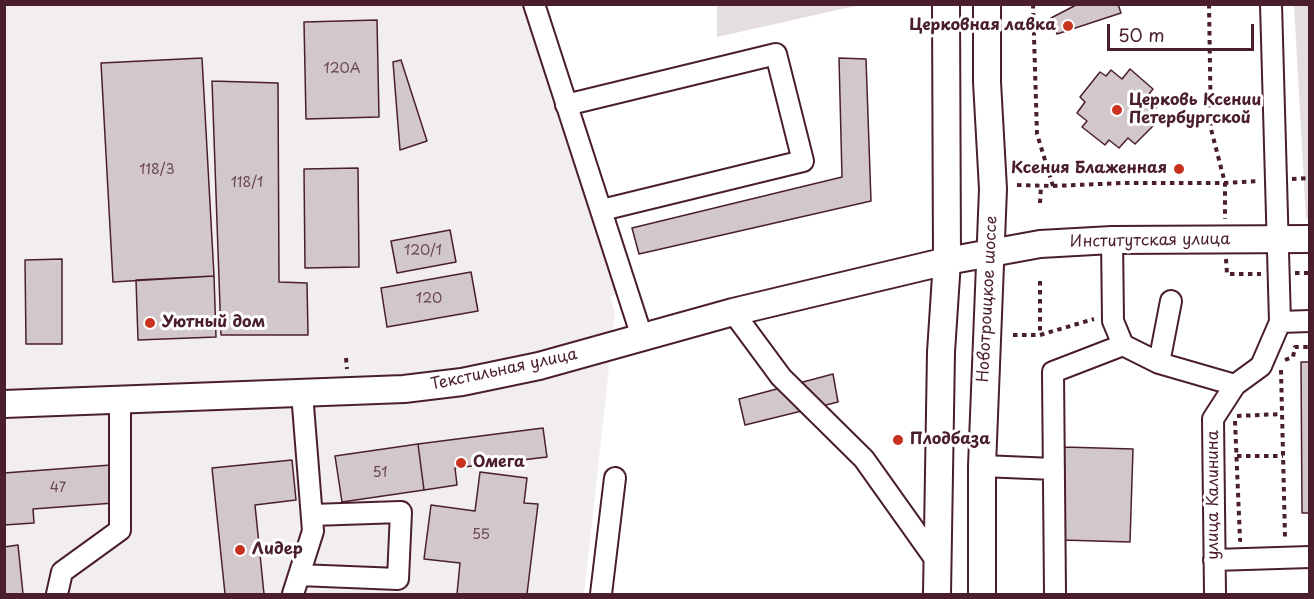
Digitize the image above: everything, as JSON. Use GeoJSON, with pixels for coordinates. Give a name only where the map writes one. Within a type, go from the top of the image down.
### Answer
{"type":"FeatureCollection","features":[{"type":"Feature","properties":{"kind":"main road"},"geometry":{"type":"LineString","coordinates":[[937,594],[941,352],[947,261],[946,4]]}},
{"type":"Feature","properties":{"kind":"main road","name":"Новотроицкое шоссе"},"geometry":{"type":"LineString","coordinates":[[982,594],[982,466],[993,189],[987,82],[987,4]]}},
{"type":"Feature","properties":{"kind":"main road","name":"Институтская улица"},"geometry":{"type":"LineString","coordinates":[[991,252],[1040,244],[1112,240],[1310,238]]}},
{"type":"Feature","properties":{"kind":"main road","name":"Текстильная улица"},"geometry":{"type":"LineString","coordinates":[[4,404],[404,389],[462,382],[539,366],[733,312],[991,252]]}},
{"type":"Feature","properties":{"kind":"street"},"geometry":{"type":"LineString","coordinates":[[534,4],[642,337]]}},
{"type":"Feature","properties":{"kind":"street","name":"улица Калинина"},"geometry":{"type":"LineString","coordinates":[[1215,594],[1213,419],[1235,385],[1262,366],[1280,322],[1271,4]]}},
{"type":"Feature","properties":{"kind":"street"},"geometry":{"type":"LineString","coordinates":[[566,105],[776,54],[803,162],[602,210]]}},
{"type":"Feature","properties":{"kind":"street"},"geometry":{"type":"LineString","coordinates":[[1112,240],[1112,314],[1123,345],[1159,363],[1235,385]]}},
{"type":"Feature","properties":{"kind":"street"},"geometry":{"type":"LineString","coordinates":[[1159,363],[1171,301]]}},
{"type":"Feature","properties":{"kind":"street"},"geometry":{"type":"LineString","coordinates":[[733,312],[781,377],[864,459],[938,563]]}},
{"type":"Feature","properties":{"kind":"street"},"geometry":{"type":"LineString","coordinates":[[1280,322],[1310,321]]}},
{"type":"Feature","properties":{"kind":"street"},"geometry":{"type":"LineString","coordinates":[[1055,594],[1053,372],[1123,345]]}},
{"type":"Feature","properties":{"kind":"street"},"geometry":{"type":"LineString","coordinates":[[293,594],[313,531],[302,393]]}},
{"type":"Feature","properties":{"kind":"street"},"geometry":{"type":"LineString","coordinates":[[57,594],[62,572],[120,530],[120,400]]}},
{"type":"Feature","properties":{"kind":"street"},"geometry":{"type":"LineString","coordinates":[[982,466],[1054,469]]}},
{"type":"Feature","properties":{"kind":"street"},"geometry":{"type":"LineString","coordinates":[[602,594],[615,478]]}},
{"type":"Feature","properties":{"kind":"street"},"geometry":{"type":"LineString","coordinates":[[299,575],[399,579],[400,512],[312,515]]}},
{"type":"Feature","properties":{"kind":"street"},"geometry":{"type":"LineString","coordinates":[[1214,560],[1310,557]]}},
{"type":"Feature","properties":{"kind":"path"},"geometry":{"type":"LineString","coordinates":[[1033,4],[1037,134],[1053,186]]}},
{"type":"Feature","properties":{"kind":"path"},"geometry":{"type":"LineString","coordinates":[[1209,4],[1211,129],[1225,183]]}},
{"type":"Feature","properties":{"kind":"path"},"geometry":{"type":"LineString","coordinates":[[1017,184],[1053,186],[1277,180]]}},
{"type":"Feature","properties":{"kind":"path"},"geometry":{"type":"LineString","coordinates":[[1040,203],[1041,186]]}},
{"type":"Feature","properties":{"kind":"path"},"geometry":{"type":"LineString","coordinates":[[1040,281],[1040,335]]}},
{"type":"Feature","properties":{"kind":"path"},"geometry":{"type":"LineString","coordinates":[[1013,335],[1040,335],[1112,314]]}},
{"type":"Feature","properties":{"kind":"path"},"geometry":{"type":"LineString","coordinates":[[1285,537],[1280,362],[1293,357],[1295,347],[1310,346]]}},
{"type":"Feature","properties":{"kind":"path"},"geometry":{"type":"LineString","coordinates":[[1240,540],[1235,416],[1282,414]]}},
{"type":"Feature","properties":{"kind":"path"},"geometry":{"type":"LineString","coordinates":[[1237,456],[1283,456]]}},
{"type":"Feature","properties":{"kind":"shaded area"},"geometry":{"type":"Polygon","coordinates":[[[4,5],[524,5],[619,293],[610,296],[615,313],[584,594],[5,594],[4,5]]]}},
{"type":"Feature","properties":{"kind":"shaded area"},"geometry":{"type":"Polygon","coordinates":[[[717,5],[860,5],[717,37],[717,5]]]}},
{"type":"Feature","properties":{"kind":"shaded area"},"geometry":{"type":"Polygon","coordinates":[[[1294,5],[1309,5],[1309,219],[1306,219],[1294,5]]]}},
{"type":"Feature","properties":{"kind":"building","name":"Церковная лавка"},"geometry":{"type":"Polygon","coordinates":[[[1078,4],[1118,4],[1121,13],[1057,34],[1051,18],[1078,4]]]}},
{"type":"Feature","properties":{"kind":"building"},"geometry":{"type":"Polygon","coordinates":[[[377,20],[379,117],[306,119],[304,22],[377,20]]]}},
{"type":"Feature","properties":{"kind":"building"},"geometry":{"type":"Polygon","coordinates":[[[202,58],[214,276],[113,282],[101,63],[202,58]]]}},
{"type":"Feature","properties":{"kind":"building"},"geometry":{"type":"Polygon","coordinates":[[[839,58],[866,59],[871,201],[639,254],[632,228],[842,177],[839,58]]]}},
{"type":"Feature","properties":{"kind":"building"},"geometry":{"type":"Polygon","coordinates":[[[401,60],[427,141],[400,150],[393,62],[401,60]]]}},
{"type":"Feature","properties":{"kind":"building","name":"Церковь Ксении Петербургской"},"geometry":{"type":"Polygon","coordinates":[[[1130,69],[1153,89],[1146,98],[1157,107],[1150,115],[1158,121],[1135,144],[1128,138],[1119,148],[1109,140],[1105,145],[1082,127],[1087,121],[1077,113],[1085,102],[1080,97],[1100,72],[1106,76],[1111,70],[1122,79],[1130,69]]]}},
{"type":"Feature","properties":{"kind":"building"},"geometry":{"type":"Polygon","coordinates":[[[212,81],[278,83],[279,282],[307,283],[308,335],[221,335],[212,81]]]}},
{"type":"Feature","properties":{"kind":"building"},"geometry":{"type":"Polygon","coordinates":[[[358,168],[359,267],[305,268],[304,169],[358,168]]]}},
{"type":"Feature","properties":{"kind":"building"},"geometry":{"type":"Polygon","coordinates":[[[450,230],[456,262],[397,273],[391,241],[450,230]]]}},
{"type":"Feature","properties":{"kind":"building"},"geometry":{"type":"Polygon","coordinates":[[[62,259],[62,344],[26,344],[25,260],[62,259]]]}},
{"type":"Feature","properties":{"kind":"building"},"geometry":{"type":"Polygon","coordinates":[[[471,272],[478,311],[387,327],[381,288],[471,272]]]}},
{"type":"Feature","properties":{"kind":"building"},"geometry":{"type":"Polygon","coordinates":[[[214,276],[216,337],[138,340],[136,280],[214,276]]]}},
{"type":"Feature","properties":{"kind":"building"},"geometry":{"type":"Polygon","coordinates":[[[1301,362],[1310,362],[1310,513],[1302,513],[1301,362]]]}},
{"type":"Feature","properties":{"kind":"building"},"geometry":{"type":"Polygon","coordinates":[[[833,374],[838,402],[745,425],[739,399],[833,374]]]}},
{"type":"Feature","properties":{"kind":"building","name":"Омега"},"geometry":{"type":"Polygon","coordinates":[[[543,428],[547,457],[455,468],[457,485],[424,490],[418,444],[543,428]]]}},
{"type":"Feature","properties":{"kind":"building"},"geometry":{"type":"Polygon","coordinates":[[[418,444],[424,490],[342,502],[335,456],[418,444]]]}},
{"type":"Feature","properties":{"kind":"building"},"geometry":{"type":"Polygon","coordinates":[[[1064,447],[1133,449],[1130,542],[1061,540],[1064,447]]]}},
{"type":"Feature","properties":{"kind":"building","name":"Лидер"},"geometry":{"type":"Polygon","coordinates":[[[292,460],[296,500],[255,505],[264,594],[225,594],[212,468],[292,460]]]}},
{"type":"Feature","properties":{"kind":"building"},"geometry":{"type":"Polygon","coordinates":[[[111,465],[114,503],[33,509],[34,523],[4,525],[4,473],[111,465]]]}},
{"type":"Feature","properties":{"kind":"building"},"geometry":{"type":"Polygon","coordinates":[[[480,472],[527,478],[524,503],[538,504],[527,594],[457,594],[460,563],[424,559],[431,505],[475,511],[480,472]]]}},
{"type":"Feature","properties":{"kind":"building"},"geometry":{"type":"Polygon","coordinates":[[[18,545],[23,594],[4,594],[4,547],[18,545]]]}},
{"type":"Feature","properties":{"kind":"place","name":"Церковная лавка"},"geometry":{"type":"Point","coordinates":[1068,26]}},
{"type":"Feature","properties":{"kind":"place","name":"Церковь Ксении Петербургской"},"geometry":{"type":"Point","coordinates":[1117,110]}},
{"type":"Feature","properties":{"kind":"place","name":"Ксения Блаженная"},"geometry":{"type":"Point","coordinates":[1179,169]}},
{"type":"Feature","properties":{"kind":"place","name":"Уютный дом"},"geometry":{"type":"Point","coordinates":[150,323]}},
{"type":"Feature","properties":{"kind":"place","name":"Плодбаза"},"geometry":{"type":"Point","coordinates":[898,440]}},
{"type":"Feature","properties":{"kind":"place","name":"Омега"},"geometry":{"type":"Point","coordinates":[461,463]}},
{"type":"Feature","properties":{"kind":"place","name":"Лидер"},"geometry":{"type":"Point","coordinates":[240,550]}}]}
